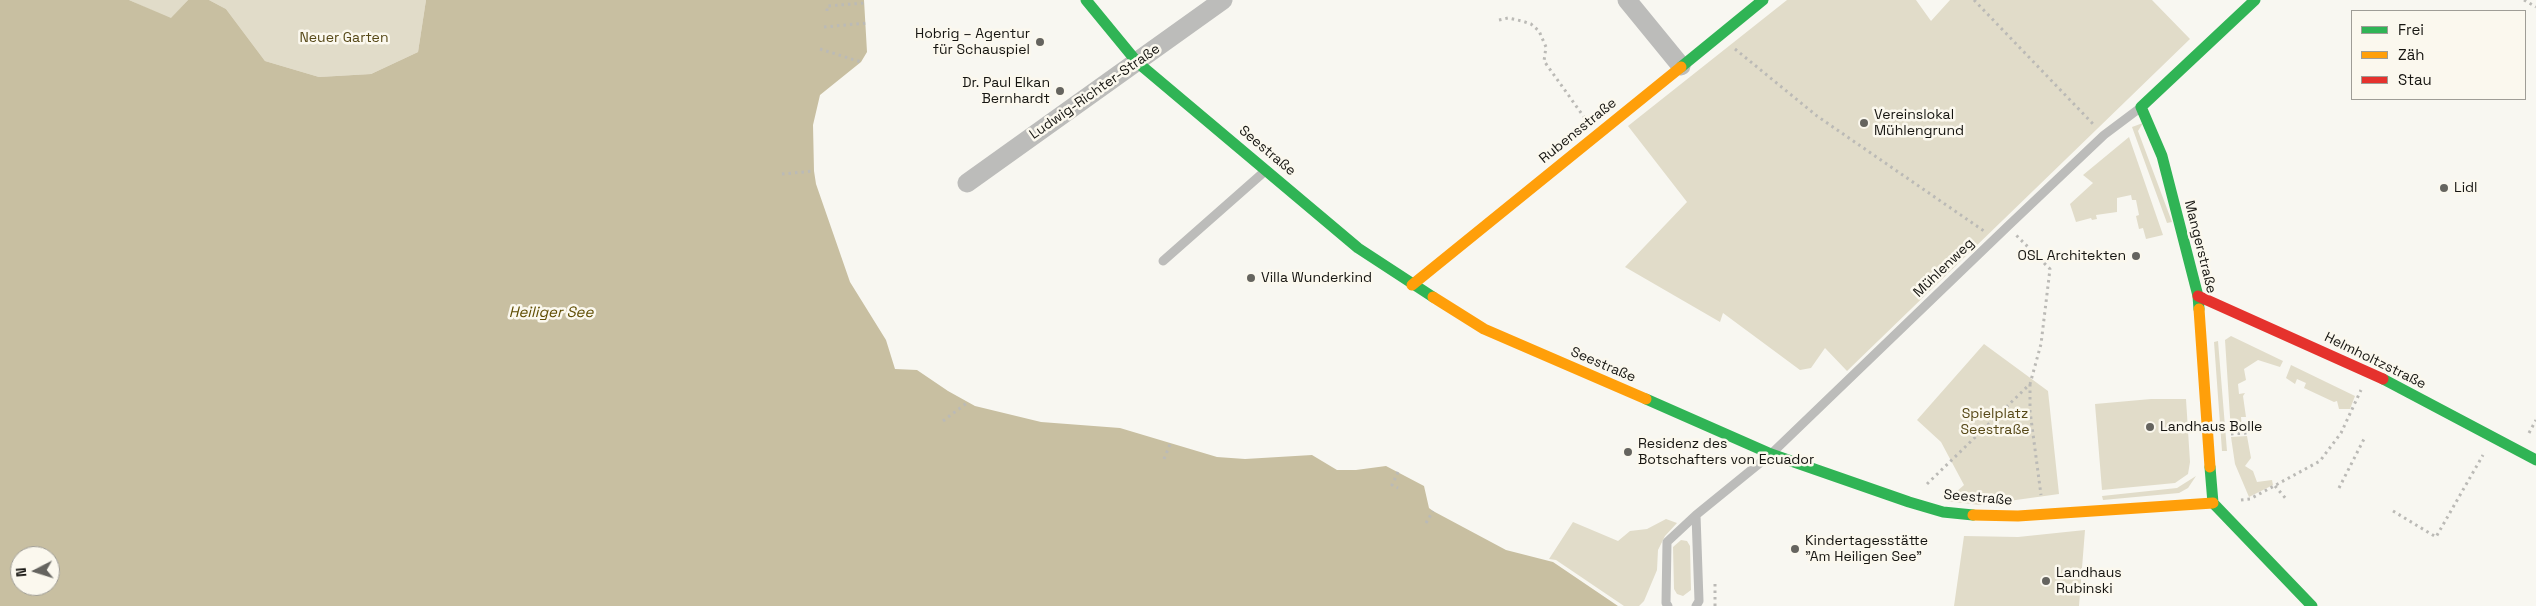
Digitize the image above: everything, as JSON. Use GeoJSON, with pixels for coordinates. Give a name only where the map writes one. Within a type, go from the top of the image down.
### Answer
{"type":"FeatureCollection","features":[{"type":"Feature","properties":{"kind":"street","name":"Ludwig-Richter-Straße"},"geometry":{"type":"LineString","coordinates":[[967,183],[1223,0]]}},
{"type":"Feature","properties":{"kind":"street"},"geometry":{"type":"LineString","coordinates":[[1627,0],[1681,66]]}},
{"type":"Feature","properties":{"kind":"street","name":"Rubensstraße"},"geometry":{"type":"LineString","coordinates":[[1412,285],[1763,0]]}},
{"type":"Feature","properties":{"kind":"street"},"geometry":{"type":"LineString","coordinates":[[2141,107],[2255,0]]}},
{"type":"Feature","properties":{"kind":"street","name":"Seestraße"},"geometry":{"type":"LineString","coordinates":[[1089,1],[1138,62],[1358,248],[1412,285],[1484,329],[1771,454],[1943,512],[1991,517],[2213,503]]}},
{"type":"Feature","properties":{"kind":"street","name":"Mangerstraße"},"geometry":{"type":"LineString","coordinates":[[2141,107],[2162,156],[2198,296],[2213,503]]}},
{"type":"Feature","properties":{"kind":"street","name":"Helmholtzstraße"},"geometry":{"type":"LineString","coordinates":[[2198,296],[2369,372],[2536,460]]}},
{"type":"Feature","properties":{"kind":"street"},"geometry":{"type":"LineString","coordinates":[[2213,503],[2312,606]]}},
{"type":"Feature","properties":{"kind":"lane","name":"Mühlenweg"},"geometry":{"type":"LineString","coordinates":[[1668,606],[1666,603],[1666,542],[1696,514],[1771,454],[2008,226],[2104,136],[2141,107]]}},
{"type":"Feature","properties":{"kind":"lane"},"geometry":{"type":"LineString","coordinates":[[1163,261],[1265,170]]}},
{"type":"Feature","properties":{"kind":"lane"},"geometry":{"type":"LineString","coordinates":[[1696,514],[1699,601],[1696,606]]}},
{"type":"Feature","properties":{"kind":"path"},"geometry":{"type":"LineString","coordinates":[[1974,0],[2104,136]]}},
{"type":"Feature","properties":{"kind":"path"},"geometry":{"type":"LineString","coordinates":[[2524,0],[2536,7]]}},
{"type":"Feature","properties":{"kind":"path"},"geometry":{"type":"LineString","coordinates":[[827,12],[827,6],[865,3]]}},
{"type":"Feature","properties":{"kind":"path"},"geometry":{"type":"LineString","coordinates":[[1499,20],[1508,18],[1522,21],[1531,24],[1539,32],[1545,41],[1544,61],[1597,135]]}},
{"type":"Feature","properties":{"kind":"path"},"geometry":{"type":"LineString","coordinates":[[824,27],[867,23]]}},
{"type":"Feature","properties":{"kind":"path"},"geometry":{"type":"LineString","coordinates":[[1731,46],[1817,116],[1987,233]]}},
{"type":"Feature","properties":{"kind":"path"},"geometry":{"type":"LineString","coordinates":[[820,49],[861,62]]}},
{"type":"Feature","properties":{"kind":"path"},"geometry":{"type":"LineString","coordinates":[[782,174],[814,171]]}},
{"type":"Feature","properties":{"kind":"path"},"geometry":{"type":"LineString","coordinates":[[2008,226],[2050,269],[2041,344],[2030,384],[2030,411],[2044,514]]}},
{"type":"Feature","properties":{"kind":"path"},"geometry":{"type":"LineString","coordinates":[[1909,502],[2030,384]]}},
{"type":"Feature","properties":{"kind":"path"},"geometry":{"type":"LineString","coordinates":[[2250,499],[2314,465],[2328,452],[2341,433],[2358,397]]}},
{"type":"Feature","properties":{"kind":"path"},"geometry":{"type":"LineString","coordinates":[[943,421],[968,402]]}},
{"type":"Feature","properties":{"kind":"path"},"geometry":{"type":"LineString","coordinates":[[2231,434],[2247,433]]}},
{"type":"Feature","properties":{"kind":"path"},"geometry":{"type":"LineString","coordinates":[[2393,511],[2436,537],[2493,438]]}},
{"type":"Feature","properties":{"kind":"path"},"geometry":{"type":"LineString","coordinates":[[2339,488],[2364,439]]}},
{"type":"Feature","properties":{"kind":"path"},"geometry":{"type":"LineString","coordinates":[[1164,459],[1171,442]]}},
{"type":"Feature","properties":{"kind":"path"},"geometry":{"type":"LineString","coordinates":[[1398,472],[1392,484],[1398,488]]}},
{"type":"Feature","properties":{"kind":"path"},"geometry":{"type":"LineString","coordinates":[[2275,486],[2287,500]]}},
{"type":"Feature","properties":{"kind":"path"},"geometry":{"type":"LineString","coordinates":[[1426,523],[1434,511]]}},
{"type":"Feature","properties":{"kind":"path"},"geometry":{"type":"LineString","coordinates":[[1715,581],[1715,606]]}},
{"type":"Feature","properties":{"kind":"green space"},"geometry":{"type":"Polygon","coordinates":[[[129,0],[188,0],[171,19],[129,0]]]}},
{"type":"Feature","properties":{"kind":"green space","name":"Neuer Garten"},"geometry":{"type":"Polygon","coordinates":[[[209,0],[426,0],[418,52],[371,74],[319,77],[265,61],[226,9],[209,0]]]}},
{"type":"Feature","properties":{"kind":"green space"},"geometry":{"type":"Polygon","coordinates":[[[1787,0],[1916,0],[1931,21],[1950,0],[2152,0],[2190,39],[1847,371],[1825,348],[1811,368],[1800,370],[1723,313],[1720,322],[1625,267],[1687,202],[1628,126],[1787,0]]]}},
{"type":"Feature","properties":{"kind":"green space"},"geometry":{"type":"Polygon","coordinates":[[[2143,123],[2138,131],[2172,222],[2167,223],[2132,127],[2143,123]]]}},
{"type":"Feature","properties":{"kind":"green space"},"geometry":{"type":"Polygon","coordinates":[[[2129,137],[2163,235],[2146,239],[2143,228],[2139,229],[2136,216],[2139,215],[2136,200],[2132,200],[2131,195],[2117,198],[2117,212],[2096,215],[2097,219],[2092,220],[2091,218],[2076,222],[2070,204],[2093,183],[2083,175],[2129,137]]]}},
{"type":"Feature","properties":{"kind":"green space"},"geometry":{"type":"Polygon","coordinates":[[[2231,336],[2283,361],[2280,367],[2258,360],[2244,369],[2246,380],[2238,384],[2239,394],[2245,393],[2243,396],[2246,417],[2241,417],[2242,428],[2247,428],[2247,431],[2231,432],[2225,340],[2231,336]]]}},
{"type":"Feature","properties":{"kind":"green space"},"geometry":{"type":"Polygon","coordinates":[[[2218,341],[2227,451],[2222,451],[2214,342],[2218,341]]]}},
{"type":"Feature","properties":{"kind":"green space","name":"Spielplatz Seestraße"},"geometry":{"type":"Polygon","coordinates":[[[1984,344],[2048,391],[2059,494],[1980,505],[1946,501],[1964,485],[1941,442],[1917,420],[1984,344]]]}},
{"type":"Feature","properties":{"kind":"green space"},"geometry":{"type":"Polygon","coordinates":[[[2291,365],[2355,396],[2350,409],[2339,409],[2337,401],[2334,402],[2304,388],[2306,383],[2297,379],[2295,384],[2286,378],[2291,365]]]}},
{"type":"Feature","properties":{"kind":"green space"},"geometry":{"type":"Polygon","coordinates":[[[2151,399],[2186,399],[2190,462],[2188,474],[2175,483],[2102,490],[2095,404],[2151,399]]]}},
{"type":"Feature","properties":{"kind":"green space"},"geometry":{"type":"Polygon","coordinates":[[[2247,436],[2251,458],[2245,466],[2253,471],[2257,482],[2272,480],[2273,485],[2249,497],[2235,464],[2231,437],[2247,436]]]}},
{"type":"Feature","properties":{"kind":"green space"},"geometry":{"type":"Polygon","coordinates":[[[2196,476],[2188,488],[2179,493],[2103,500],[2102,496],[2177,488],[2196,476]]]}},
{"type":"Feature","properties":{"kind":"green space"},"geometry":{"type":"Polygon","coordinates":[[[1666,519],[1677,523],[1665,536],[1658,550],[1657,570],[1644,601],[1639,606],[1624,606],[1556,560],[1549,559],[1573,522],[1618,541],[1630,531],[1647,529],[1666,519]]]}},
{"type":"Feature","properties":{"kind":"green space"},"geometry":{"type":"Polygon","coordinates":[[[2085,530],[2079,606],[1954,606],[1964,536],[2018,537],[2085,530]]]}},
{"type":"Feature","properties":{"kind":"green space"},"geometry":{"type":"Polygon","coordinates":[[[1681,540],[1687,541],[1690,546],[1691,590],[1683,596],[1677,594],[1674,589],[1673,547],[1681,540]]]}},
{"type":"Feature","properties":{"kind":"water","name":"Heiliger See"},"geometry":{"type":"Polygon","coordinates":[[[0,0],[129,0],[171,18],[188,0],[209,0],[226,9],[265,61],[319,77],[371,74],[418,52],[426,0],[864,0],[867,52],[861,62],[820,95],[813,125],[814,171],[816,184],[850,282],[886,340],[895,369],[917,370],[975,406],[1041,422],[1120,428],[1217,457],[1245,459],[1312,455],[1337,470],[1356,470],[1386,466],[1424,486],[1429,508],[1433,511],[1506,550],[1553,562],[1618,606],[0,606],[0,0]]]}},
{"type":"Feature","properties":{"kind":"traffic: fast"},"geometry":{"type":"LineString","coordinates":[[1086,0],[1137,62],[1358,248],[1433,297]]}},
{"type":"Feature","properties":{"kind":"traffic: fast"},"geometry":{"type":"LineString","coordinates":[[1681,67],[1763,0]]}},
{"type":"Feature","properties":{"kind":"traffic: fast"},"geometry":{"type":"LineString","coordinates":[[2199,309],[2198,296],[2162,156],[2141,107],[2255,0]]}},
{"type":"Feature","properties":{"kind":"traffic: fast"},"geometry":{"type":"LineString","coordinates":[[2383,379],[2536,460]]}},
{"type":"Feature","properties":{"kind":"traffic: fast"},"geometry":{"type":"LineString","coordinates":[[1646,399],[1771,454],[1909,502],[1943,512],[1973,515]]}},
{"type":"Feature","properties":{"kind":"traffic: fast"},"geometry":{"type":"LineString","coordinates":[[2210,467],[2213,503],[2312,606]]}},
{"type":"Feature","properties":{"kind":"traffic: slow"},"geometry":{"type":"LineString","coordinates":[[1412,285],[1681,67]]}},
{"type":"Feature","properties":{"kind":"traffic: slow"},"geometry":{"type":"LineString","coordinates":[[1433,297],[1484,329],[1646,399]]}},
{"type":"Feature","properties":{"kind":"traffic: slow"},"geometry":{"type":"LineString","coordinates":[[2199,309],[2210,467]]}},
{"type":"Feature","properties":{"kind":"traffic: slow"},"geometry":{"type":"LineString","coordinates":[[1973,515],[2018,516],[2213,503]]}},
{"type":"Feature","properties":{"kind":"traffic: jam"},"geometry":{"type":"LineString","coordinates":[[2198,296],[2383,379]]}},
{"type":"Feature","properties":{"kind":"place","name":"Hobrig – Agentur für Schauspiel"},"geometry":{"type":"Point","coordinates":[1040,42]}},
{"type":"Feature","properties":{"kind":"place","name":"Dr. Paul Elkan Bernhardt"},"geometry":{"type":"Point","coordinates":[1060,91]}},
{"type":"Feature","properties":{"kind":"place","name":"Vereinslokal Mühlengrund"},"geometry":{"type":"Point","coordinates":[1864,123]}},
{"type":"Feature","properties":{"kind":"place","name":"Lidl"},"geometry":{"type":"Point","coordinates":[2444,188]}},
{"type":"Feature","properties":{"kind":"place","name":"OSL Architekten"},"geometry":{"type":"Point","coordinates":[2136,256]}},
{"type":"Feature","properties":{"kind":"place","name":"Villa Wunderkind"},"geometry":{"type":"Point","coordinates":[1251,278]}},
{"type":"Feature","properties":{"kind":"place","name":"Landhaus Bolle"},"geometry":{"type":"Point","coordinates":[2150,427]}},
{"type":"Feature","properties":{"kind":"place","name":"Residenz des Botschafters von Ecuador"},"geometry":{"type":"Point","coordinates":[1628,452]}},
{"type":"Feature","properties":{"kind":"place","name":"Kindertagesstätte \"Am Heiligen See\""},"geometry":{"type":"Point","coordinates":[1795,549]}},
{"type":"Feature","properties":{"kind":"place","name":"Landhaus Rubinski"},"geometry":{"type":"Point","coordinates":[2046,581]}}]}
